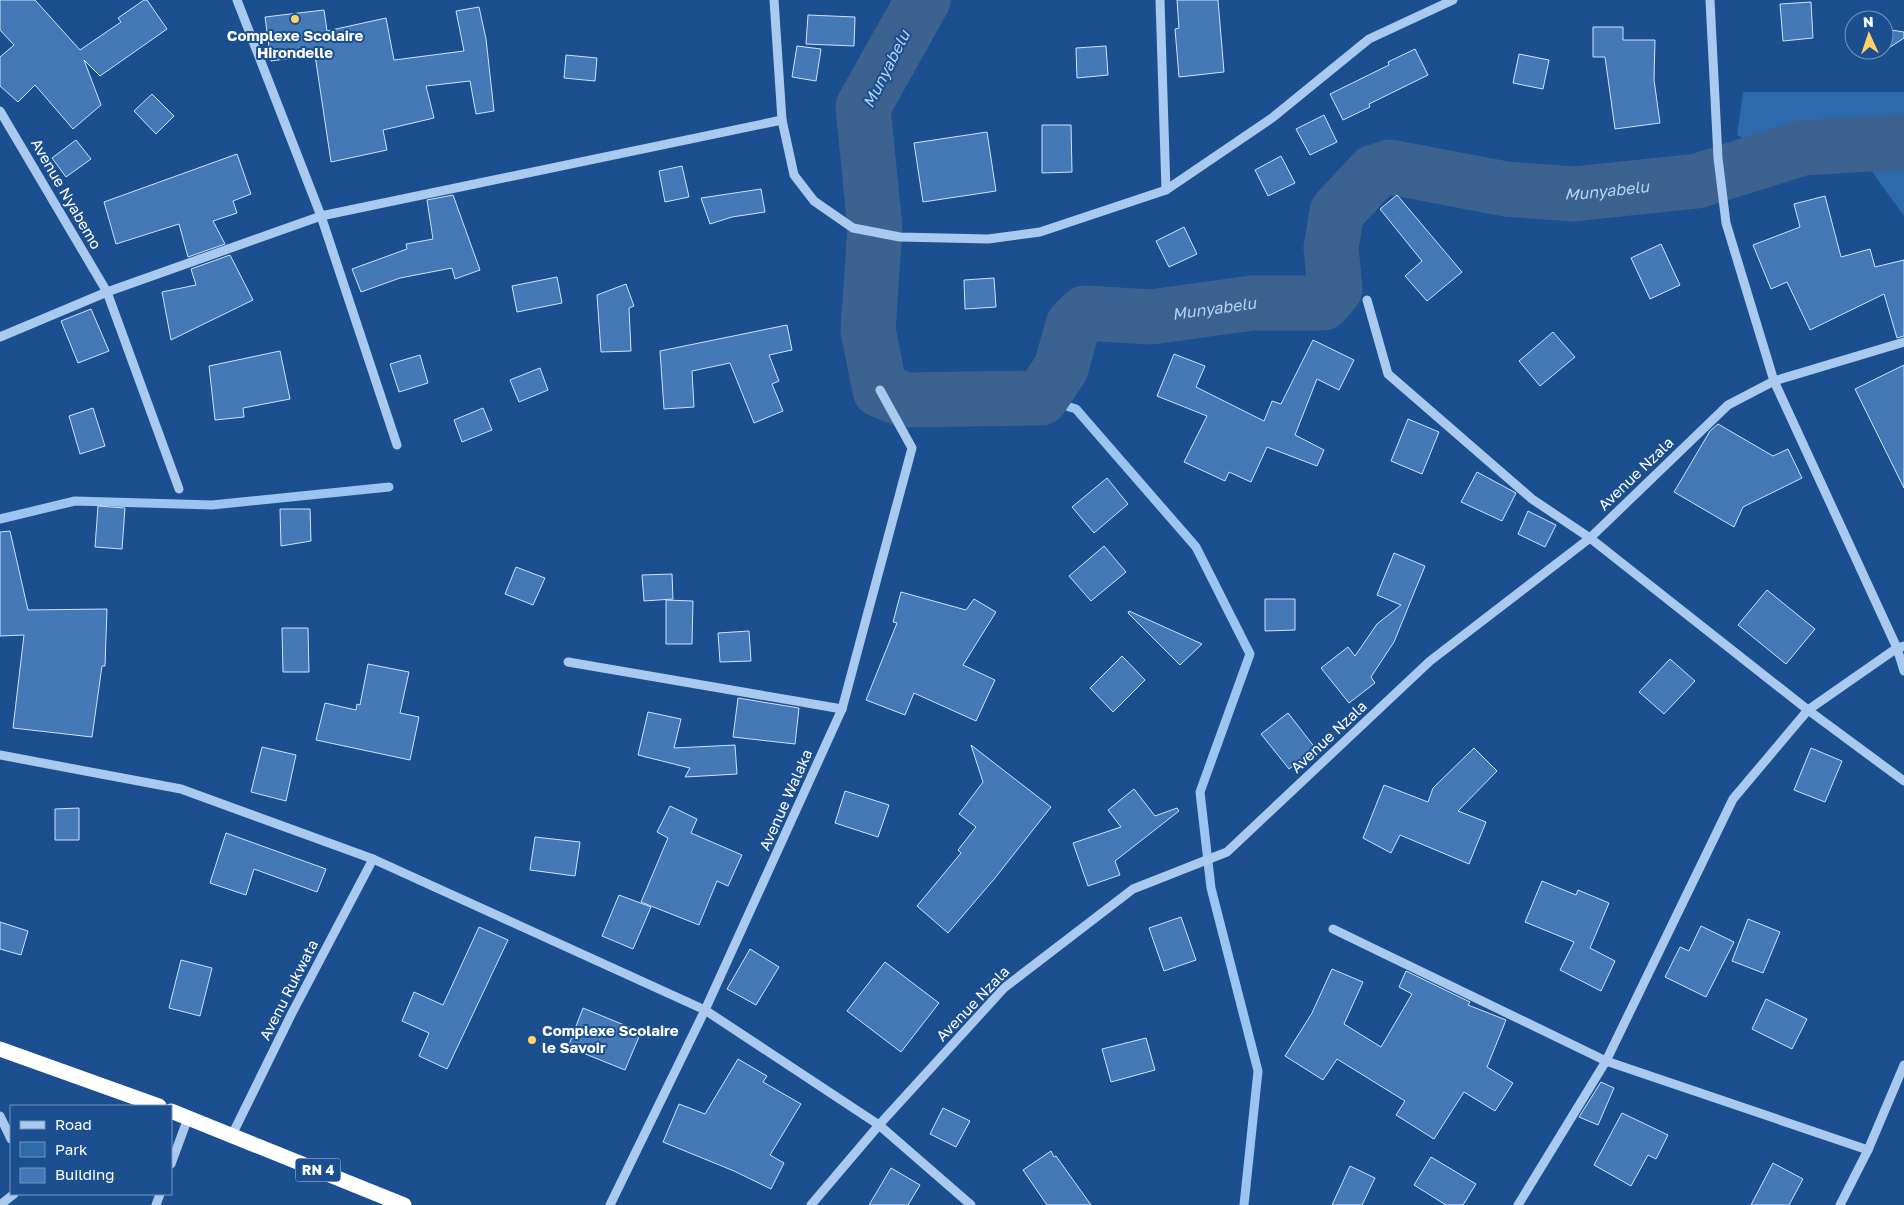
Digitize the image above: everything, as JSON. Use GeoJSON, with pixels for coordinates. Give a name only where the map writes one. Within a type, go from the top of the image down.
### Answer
{"type":"FeatureCollection","features":[{"type":"Feature","properties":{"kind":"highway"},"geometry":{"type":"LineString","coordinates":[[0,1049],[139,1103],[152,1105]]}},
{"type":"Feature","properties":{"kind":"highway","name":"RN 4"},"geometry":{"type":"LineString","coordinates":[[172,1111],[404,1205]]}},
{"type":"Feature","properties":{"kind":"street"},"geometry":{"type":"LineString","coordinates":[[237,0],[321,216],[397,445]]}},
{"type":"Feature","properties":{"kind":"street"},"geometry":{"type":"LineString","coordinates":[[774,0],[782,120],[794,176],[814,201],[853,228],[900,237],[988,239],[1040,232],[1166,190],[1272,118],[1369,39],[1453,0]]}},
{"type":"Feature","properties":{"kind":"street"},"geometry":{"type":"LineString","coordinates":[[1160,0],[1166,190]]}},
{"type":"Feature","properties":{"kind":"street"},"geometry":{"type":"LineString","coordinates":[[1710,0],[1718,158],[1726,223],[1774,380],[1900,647],[1904,671]]}},
{"type":"Feature","properties":{"kind":"street","name":"Avenue Nyabemo"},"geometry":{"type":"LineString","coordinates":[[0,111],[107,292],[179,489]]}},
{"type":"Feature","properties":{"kind":"street"},"geometry":{"type":"LineString","coordinates":[[0,337],[107,292],[321,216],[782,120]]}},
{"type":"Feature","properties":{"kind":"street"},"geometry":{"type":"LineString","coordinates":[[1367,300],[1388,374],[1532,499],[1590,538],[1808,710],[1904,781]]}},
{"type":"Feature","properties":{"kind":"street","name":"Avenue Nzala"},"geometry":{"type":"LineString","coordinates":[[811,1205],[879,1125],[1004,988],[1133,889],[1227,852],[1430,662],[1590,538],[1728,405],[1774,380],[1904,342]]}},
{"type":"Feature","properties":{"kind":"street","name":"Avenue Walaka"},"geometry":{"type":"LineString","coordinates":[[610,1205],[706,1010],[842,708],[912,448],[880,390]]}},
{"type":"Feature","properties":{"kind":"street"},"geometry":{"type":"LineString","coordinates":[[1518,1205],[1606,1061],[1734,799],[1808,710],[1900,647]]}},
{"type":"Feature","properties":{"kind":"street"},"geometry":{"type":"LineString","coordinates":[[568,662],[842,708]]}},
{"type":"Feature","properties":{"kind":"street"},"geometry":{"type":"LineString","coordinates":[[0,755],[181,789],[373,859],[706,1010],[879,1125],[971,1205]]}},
{"type":"Feature","properties":{"kind":"street","name":"Avenu Rukwata"},"geometry":{"type":"LineString","coordinates":[[232,1135],[292,1013],[373,859]]}},
{"type":"Feature","properties":{"kind":"street"},"geometry":{"type":"LineString","coordinates":[[1333,929],[1606,1061],[1868,1150]]}},
{"type":"Feature","properties":{"kind":"street"},"geometry":{"type":"LineString","coordinates":[[1840,1205],[1868,1150],[1904,1065]]}},
{"type":"Feature","properties":{"kind":"street"},"geometry":{"type":"LineString","coordinates":[[0,1116],[10,1137]]}},
{"type":"Feature","properties":{"kind":"street"},"geometry":{"type":"LineString","coordinates":[[172,1161],[188,1118]]}},
{"type":"Feature","properties":{"kind":"street"},"geometry":{"type":"LineString","coordinates":[[0,1205],[13,1195]]}},
{"type":"Feature","properties":{"kind":"green space"},"geometry":{"type":"Polygon","coordinates":[[[1743,92],[1904,92],[1904,216],[1867,165],[1789,162],[1737,135],[1743,92]]]}},
{"type":"Feature","properties":{"kind":"building"},"geometry":{"type":"Polygon","coordinates":[[[0,0],[35,0],[80,50],[121,22],[118,18],[144,0],[147,0],[167,29],[100,76],[84,60],[101,105],[73,129],[35,85],[18,102],[0,86],[0,57],[14,45],[0,30],[0,0]]]}},
{"type":"Feature","properties":{"kind":"building"},"geometry":{"type":"Polygon","coordinates":[[[1177,0],[1218,0],[1224,72],[1179,77],[1175,29],[1179,28],[1177,0]]]}},
{"type":"Feature","properties":{"kind":"building"},"geometry":{"type":"Polygon","coordinates":[[[1811,2],[1813,38],[1783,41],[1780,4],[1811,2]]]}},
{"type":"Feature","properties":{"kind":"building"},"geometry":{"type":"Polygon","coordinates":[[[479,7],[486,39],[494,111],[476,114],[470,81],[426,86],[434,118],[383,130],[387,150],[331,162],[315,55],[271,61],[265,17],[324,10],[327,31],[386,18],[394,60],[464,51],[456,11],[479,7]]]}},
{"type":"Feature","properties":{"kind":"building"},"geometry":{"type":"Polygon","coordinates":[[[808,15],[855,17],[854,46],[806,44],[808,15]]]}},
{"type":"Feature","properties":{"kind":"building"},"geometry":{"type":"Polygon","coordinates":[[[1593,27],[1623,27],[1623,40],[1655,40],[1654,80],[1660,123],[1615,129],[1605,57],[1593,57],[1593,27]]]}},
{"type":"Feature","properties":{"kind":"building"},"geometry":{"type":"Polygon","coordinates":[[[1894,30],[1904,32],[1904,38],[1894,45],[1894,30]]]}},
{"type":"Feature","properties":{"kind":"building"},"geometry":{"type":"Polygon","coordinates":[[[797,46],[821,49],[816,81],[792,77],[797,46]]]}},
{"type":"Feature","properties":{"kind":"building"},"geometry":{"type":"Polygon","coordinates":[[[1106,46],[1108,75],[1077,78],[1076,48],[1106,46]]]}},
{"type":"Feature","properties":{"kind":"building"},"geometry":{"type":"Polygon","coordinates":[[[1415,49],[1428,75],[1369,104],[1370,107],[1343,120],[1330,94],[1389,65],[1388,62],[1415,49]]]}},
{"type":"Feature","properties":{"kind":"building"},"geometry":{"type":"Polygon","coordinates":[[[1519,54],[1549,60],[1543,89],[1513,83],[1519,54]]]}},
{"type":"Feature","properties":{"kind":"building"},"geometry":{"type":"Polygon","coordinates":[[[566,55],[597,58],[595,81],[564,78],[566,55]]]}},
{"type":"Feature","properties":{"kind":"building"},"geometry":{"type":"Polygon","coordinates":[[[152,94],[174,116],[156,134],[134,111],[152,94]]]}},
{"type":"Feature","properties":{"kind":"building"},"geometry":{"type":"Polygon","coordinates":[[[1324,115],[1337,142],[1310,155],[1296,129],[1324,115]]]}},
{"type":"Feature","properties":{"kind":"building"},"geometry":{"type":"Polygon","coordinates":[[[1042,125],[1071,125],[1072,172],[1042,173],[1042,125]]]}},
{"type":"Feature","properties":{"kind":"building"},"geometry":{"type":"Polygon","coordinates":[[[987,132],[996,191],[923,202],[914,143],[987,132]]]}},
{"type":"Feature","properties":{"kind":"building"},"geometry":{"type":"Polygon","coordinates":[[[76,140],[91,159],[66,177],[52,158],[76,140]]]}},
{"type":"Feature","properties":{"kind":"building"},"geometry":{"type":"Polygon","coordinates":[[[237,154],[251,194],[233,201],[237,213],[213,221],[225,244],[188,257],[179,224],[116,244],[104,202],[237,154]]]}},
{"type":"Feature","properties":{"kind":"building"},"geometry":{"type":"Polygon","coordinates":[[[1281,156],[1295,183],[1268,196],[1255,170],[1281,156]]]}},
{"type":"Feature","properties":{"kind":"building"},"geometry":{"type":"Polygon","coordinates":[[[682,166],[689,197],[665,202],[659,171],[682,166]]]}},
{"type":"Feature","properties":{"kind":"building"},"geometry":{"type":"Polygon","coordinates":[[[761,189],[765,212],[732,217],[710,224],[701,198],[761,189]]]}},
{"type":"Feature","properties":{"kind":"building"},"geometry":{"type":"Polygon","coordinates":[[[453,195],[480,270],[455,279],[452,268],[400,278],[361,292],[352,269],[407,249],[406,244],[433,239],[427,200],[453,195]]]}},
{"type":"Feature","properties":{"kind":"building"},"geometry":{"type":"Polygon","coordinates":[[[1397,195],[1462,272],[1427,301],[1405,276],[1422,261],[1380,209],[1397,195]]]}},
{"type":"Feature","properties":{"kind":"building"},"geometry":{"type":"Polygon","coordinates":[[[1825,196],[1841,257],[1870,249],[1875,267],[1904,260],[1904,336],[1897,338],[1884,294],[1810,330],[1787,282],[1771,289],[1753,245],[1800,227],[1794,204],[1825,196]]]}},
{"type":"Feature","properties":{"kind":"building"},"geometry":{"type":"Polygon","coordinates":[[[1184,227],[1197,254],[1169,267],[1156,241],[1184,227]]]}},
{"type":"Feature","properties":{"kind":"building"},"geometry":{"type":"Polygon","coordinates":[[[1661,244],[1680,285],[1650,299],[1631,258],[1661,244]]]}},
{"type":"Feature","properties":{"kind":"building"},"geometry":{"type":"Polygon","coordinates":[[[230,255],[253,300],[171,340],[162,292],[196,285],[191,269],[230,255]]]}},
{"type":"Feature","properties":{"kind":"building"},"geometry":{"type":"Polygon","coordinates":[[[557,277],[562,303],[517,312],[512,286],[557,277]]]}},
{"type":"Feature","properties":{"kind":"building"},"geometry":{"type":"Polygon","coordinates":[[[994,278],[996,307],[965,309],[964,280],[994,278]]]}},
{"type":"Feature","properties":{"kind":"building"},"geometry":{"type":"Polygon","coordinates":[[[626,284],[634,306],[629,308],[631,351],[601,352],[597,295],[626,284]]]}},
{"type":"Feature","properties":{"kind":"building"},"geometry":{"type":"Polygon","coordinates":[[[91,309],[109,351],[78,363],[61,321],[91,309]]]}},
{"type":"Feature","properties":{"kind":"building"},"geometry":{"type":"Polygon","coordinates":[[[787,325],[792,350],[769,355],[779,381],[772,384],[783,411],[754,423],[730,363],[692,371],[694,407],[664,409],[660,351],[787,325]]]}},
{"type":"Feature","properties":{"kind":"building"},"geometry":{"type":"Polygon","coordinates":[[[1553,332],[1575,357],[1540,386],[1519,361],[1553,332]]]}},
{"type":"Feature","properties":{"kind":"building"},"geometry":{"type":"Polygon","coordinates":[[[1313,340],[1354,360],[1339,390],[1317,379],[1295,435],[1324,450],[1317,466],[1267,447],[1251,482],[1229,472],[1225,481],[1184,462],[1207,416],[1157,396],[1174,354],[1205,366],[1196,387],[1264,421],[1272,401],[1281,404],[1313,340]]]}},
{"type":"Feature","properties":{"kind":"building"},"geometry":{"type":"Polygon","coordinates":[[[280,351],[290,399],[243,408],[244,417],[215,420],[209,366],[280,351]]]}},
{"type":"Feature","properties":{"kind":"building"},"geometry":{"type":"Polygon","coordinates":[[[420,355],[428,383],[399,392],[390,364],[420,355]]]}},
{"type":"Feature","properties":{"kind":"building"},"geometry":{"type":"Polygon","coordinates":[[[1904,365],[1904,488],[1855,389],[1904,365]]]}},
{"type":"Feature","properties":{"kind":"building"},"geometry":{"type":"Polygon","coordinates":[[[540,368],[548,390],[519,402],[510,380],[540,368]]]}},
{"type":"Feature","properties":{"kind":"building"},"geometry":{"type":"Polygon","coordinates":[[[93,408],[105,446],[80,454],[69,416],[93,408]]]}},
{"type":"Feature","properties":{"kind":"building"},"geometry":{"type":"Polygon","coordinates":[[[483,408],[492,430],[462,442],[454,420],[483,408]]]}},
{"type":"Feature","properties":{"kind":"building"},"geometry":{"type":"Polygon","coordinates":[[[1408,419],[1439,432],[1422,474],[1391,461],[1408,419]]]}},
{"type":"Feature","properties":{"kind":"building"},"geometry":{"type":"Polygon","coordinates":[[[1718,424],[1773,456],[1788,449],[1802,478],[1743,507],[1734,527],[1674,492],[1710,431],[1718,424]]]}},
{"type":"Feature","properties":{"kind":"building"},"geometry":{"type":"Polygon","coordinates":[[[1477,472],[1516,493],[1502,521],[1461,502],[1477,472]]]}},
{"type":"Feature","properties":{"kind":"building"},"geometry":{"type":"Polygon","coordinates":[[[1107,478],[1128,504],[1094,533],[1072,507],[1107,478]]]}},
{"type":"Feature","properties":{"kind":"building"},"geometry":{"type":"Polygon","coordinates":[[[98,506],[125,508],[122,549],[95,547],[98,506]]]}},
{"type":"Feature","properties":{"kind":"building"},"geometry":{"type":"Polygon","coordinates":[[[280,509],[310,509],[311,541],[281,546],[280,509]]]}},
{"type":"Feature","properties":{"kind":"building"},"geometry":{"type":"Polygon","coordinates":[[[1528,511],[1556,525],[1545,547],[1518,534],[1528,511]]]}},
{"type":"Feature","properties":{"kind":"building"},"geometry":{"type":"Polygon","coordinates":[[[10,531],[28,610],[107,609],[105,666],[102,666],[92,737],[13,728],[24,635],[0,636],[0,532],[10,531]]]}},
{"type":"Feature","properties":{"kind":"building"},"geometry":{"type":"Polygon","coordinates":[[[1104,546],[1126,572],[1091,601],[1069,576],[1104,546]]]}},
{"type":"Feature","properties":{"kind":"building"},"geometry":{"type":"Polygon","coordinates":[[[1394,553],[1425,566],[1394,642],[1371,677],[1375,683],[1349,703],[1321,668],[1348,647],[1355,656],[1377,624],[1401,605],[1377,595],[1394,553]]]}},
{"type":"Feature","properties":{"kind":"building"},"geometry":{"type":"Polygon","coordinates":[[[516,567],[545,578],[533,605],[505,594],[516,567]]]}},
{"type":"Feature","properties":{"kind":"building"},"geometry":{"type":"Polygon","coordinates":[[[672,574],[673,599],[644,601],[642,575],[672,574]]]}},
{"type":"Feature","properties":{"kind":"building"},"geometry":{"type":"Polygon","coordinates":[[[1767,590],[1815,629],[1786,664],[1738,625],[1767,590]]]}},
{"type":"Feature","properties":{"kind":"building"},"geometry":{"type":"Polygon","coordinates":[[[901,592],[966,610],[974,599],[996,612],[963,665],[995,680],[976,721],[914,693],[905,715],[866,700],[897,623],[893,622],[901,592]]]}},
{"type":"Feature","properties":{"kind":"building"},"geometry":{"type":"Polygon","coordinates":[[[1265,599],[1295,599],[1295,630],[1265,631],[1265,599]]]}},
{"type":"Feature","properties":{"kind":"building"},"geometry":{"type":"Polygon","coordinates":[[[666,600],[693,601],[692,644],[666,644],[666,600]]]}},
{"type":"Feature","properties":{"kind":"building"},"geometry":{"type":"Polygon","coordinates":[[[1129,611],[1202,644],[1180,665],[1128,613],[1129,611]]]}},
{"type":"Feature","properties":{"kind":"building"},"geometry":{"type":"Polygon","coordinates":[[[282,628],[308,628],[309,672],[283,672],[282,628]]]}},
{"type":"Feature","properties":{"kind":"building"},"geometry":{"type":"Polygon","coordinates":[[[749,631],[751,661],[720,662],[718,633],[749,631]]]}},
{"type":"Feature","properties":{"kind":"building"},"geometry":{"type":"Polygon","coordinates":[[[1122,656],[1145,680],[1113,712],[1090,688],[1122,656]]]}},
{"type":"Feature","properties":{"kind":"building"},"geometry":{"type":"Polygon","coordinates":[[[1670,659],[1695,681],[1664,714],[1639,692],[1670,659]]]}},
{"type":"Feature","properties":{"kind":"building"},"geometry":{"type":"Polygon","coordinates":[[[368,664],[409,672],[400,713],[419,717],[410,760],[316,740],[325,703],[356,710],[357,704],[360,705],[368,664]]]}},
{"type":"Feature","properties":{"kind":"building"},"geometry":{"type":"Polygon","coordinates":[[[738,698],[799,708],[795,744],[733,737],[738,698]]]}},
{"type":"Feature","properties":{"kind":"building"},"geometry":{"type":"Polygon","coordinates":[[[648,712],[681,719],[674,748],[735,745],[737,774],[685,777],[690,768],[638,755],[648,712]]]}},
{"type":"Feature","properties":{"kind":"building"},"geometry":{"type":"Polygon","coordinates":[[[1288,713],[1316,749],[1289,769],[1261,734],[1288,713]]]}},
{"type":"Feature","properties":{"kind":"building"},"geometry":{"type":"Polygon","coordinates":[[[971,745],[1051,807],[995,878],[948,933],[917,906],[961,853],[958,850],[976,827],[959,814],[983,782],[971,745]]]}},
{"type":"Feature","properties":{"kind":"building"},"geometry":{"type":"Polygon","coordinates":[[[262,747],[296,755],[286,801],[251,792],[262,747]]]}},
{"type":"Feature","properties":{"kind":"building"},"geometry":{"type":"Polygon","coordinates":[[[1474,748],[1497,771],[1458,811],[1486,822],[1469,864],[1400,835],[1391,853],[1363,838],[1384,785],[1428,802],[1433,788],[1474,748]]]}},
{"type":"Feature","properties":{"kind":"building"},"geometry":{"type":"Polygon","coordinates":[[[1811,748],[1842,761],[1825,802],[1794,790],[1811,748]]]}},
{"type":"Feature","properties":{"kind":"building"},"geometry":{"type":"Polygon","coordinates":[[[1134,789],[1155,816],[1177,808],[1179,811],[1115,861],[1120,875],[1088,886],[1073,843],[1121,827],[1108,810],[1134,789]]]}},
{"type":"Feature","properties":{"kind":"building"},"geometry":{"type":"Polygon","coordinates":[[[845,791],[889,805],[878,837],[835,823],[845,791]]]}},
{"type":"Feature","properties":{"kind":"building"},"geometry":{"type":"Polygon","coordinates":[[[670,806],[697,819],[691,833],[742,855],[728,886],[717,881],[699,925],[641,902],[668,838],[657,832],[670,806]]]}},
{"type":"Feature","properties":{"kind":"building"},"geometry":{"type":"Polygon","coordinates":[[[79,808],[79,840],[55,840],[55,809],[79,808]]]}},
{"type":"Feature","properties":{"kind":"building"},"geometry":{"type":"Polygon","coordinates":[[[226,833],[326,869],[317,892],[254,869],[246,895],[210,883],[226,833]]]}},
{"type":"Feature","properties":{"kind":"building"},"geometry":{"type":"Polygon","coordinates":[[[535,837],[580,842],[575,876],[530,870],[535,837]]]}},
{"type":"Feature","properties":{"kind":"building"},"geometry":{"type":"Polygon","coordinates":[[[1542,881],[1576,895],[1578,890],[1609,903],[1590,948],[1615,961],[1601,991],[1560,970],[1574,942],[1525,922],[1542,881]]]}},
{"type":"Feature","properties":{"kind":"building"},"geometry":{"type":"Polygon","coordinates":[[[619,895],[651,907],[633,949],[602,936],[619,895]]]}},
{"type":"Feature","properties":{"kind":"building"},"geometry":{"type":"Polygon","coordinates":[[[1181,917],[1196,960],[1164,971],[1149,928],[1181,917]]]}},
{"type":"Feature","properties":{"kind":"building"},"geometry":{"type":"Polygon","coordinates":[[[1748,919],[1780,932],[1763,973],[1732,961],[1748,919]]]}},
{"type":"Feature","properties":{"kind":"building"},"geometry":{"type":"Polygon","coordinates":[[[0,922],[28,931],[21,955],[0,949],[0,922]]]}},
{"type":"Feature","properties":{"kind":"building"},"geometry":{"type":"Polygon","coordinates":[[[1701,926],[1734,942],[1706,997],[1665,977],[1680,947],[1689,951],[1701,926]]]}},
{"type":"Feature","properties":{"kind":"building"},"geometry":{"type":"Polygon","coordinates":[[[479,927],[508,940],[447,1069],[419,1056],[429,1033],[402,1021],[414,992],[443,1005],[479,927]]]}},
{"type":"Feature","properties":{"kind":"building"},"geometry":{"type":"Polygon","coordinates":[[[750,949],[779,967],[756,1005],[727,989],[750,949]]]}},
{"type":"Feature","properties":{"kind":"building"},"geometry":{"type":"Polygon","coordinates":[[[181,960],[212,968],[200,1016],[169,1008],[181,960]]]}},
{"type":"Feature","properties":{"kind":"building"},"geometry":{"type":"Polygon","coordinates":[[[885,962],[939,1003],[901,1052],[847,1011],[885,962]]]}},
{"type":"Feature","properties":{"kind":"building"},"geometry":{"type":"Polygon","coordinates":[[[1332,969],[1363,982],[1344,1024],[1381,1047],[1412,994],[1399,987],[1406,971],[1470,1002],[1468,1005],[1506,1020],[1487,1067],[1513,1083],[1495,1111],[1464,1092],[1434,1139],[1396,1115],[1405,1101],[1337,1059],[1323,1080],[1285,1056],[1312,1013],[1332,969]]]}},
{"type":"Feature","properties":{"kind":"building"},"geometry":{"type":"Polygon","coordinates":[[[1766,999],[1807,1019],[1792,1049],[1752,1029],[1766,999]]]}},
{"type":"Feature","properties":{"kind":"building"},"geometry":{"type":"Polygon","coordinates":[[[583,1008],[641,1032],[625,1070],[568,1047],[583,1008]]]}},
{"type":"Feature","properties":{"kind":"building"},"geometry":{"type":"Polygon","coordinates":[[[1146,1038],[1155,1070],[1111,1082],[1102,1049],[1146,1038]]]}},
{"type":"Feature","properties":{"kind":"building"},"geometry":{"type":"Polygon","coordinates":[[[738,1059],[767,1076],[763,1082],[801,1104],[770,1155],[784,1163],[771,1189],[734,1171],[663,1142],[679,1104],[705,1114],[738,1059]]]}},
{"type":"Feature","properties":{"kind":"building"},"geometry":{"type":"Polygon","coordinates":[[[1601,1082],[1614,1088],[1598,1125],[1579,1117],[1601,1082]]]}},
{"type":"Feature","properties":{"kind":"building"},"geometry":{"type":"Polygon","coordinates":[[[943,1108],[970,1121],[956,1147],[930,1134],[943,1108]]]}},
{"type":"Feature","properties":{"kind":"building"},"geometry":{"type":"Polygon","coordinates":[[[1622,1113],[1668,1135],[1656,1159],[1648,1155],[1631,1186],[1594,1165],[1622,1113]]]}},
{"type":"Feature","properties":{"kind":"building"},"geometry":{"type":"Polygon","coordinates":[[[1051,1151],[1091,1205],[1047,1205],[1023,1170],[1051,1151]]]}},
{"type":"Feature","properties":{"kind":"building"},"geometry":{"type":"Polygon","coordinates":[[[1431,1157],[1476,1184],[1463,1205],[1446,1205],[1414,1185],[1431,1157]]]}},
{"type":"Feature","properties":{"kind":"building"},"geometry":{"type":"Polygon","coordinates":[[[1773,1163],[1803,1179],[1789,1205],[1751,1205],[1773,1163]]]}},
{"type":"Feature","properties":{"kind":"building"},"geometry":{"type":"Polygon","coordinates":[[[1350,1166],[1375,1178],[1362,1205],[1332,1205],[1350,1166]]]}},
{"type":"Feature","properties":{"kind":"building"},"geometry":{"type":"Polygon","coordinates":[[[891,1168],[920,1185],[908,1205],[869,1205],[891,1168]]]}},
{"type":"Feature","properties":{"kind":"waterway","name":"Munyabelu"},"geometry":{"type":"LineString","coordinates":[[923,0],[863,107],[875,228],[868,330],[880,390],[905,400],[1041,398],[1061,368],[1073,325],[1085,313],[1151,317],[1252,303],[1323,303],[1335,289],[1331,248],[1337,212],[1374,172],[1390,167],[1506,189],[1574,194],[1697,181],[1803,148],[1904,142]]}},
{"type":"Feature","properties":{"kind":"waterway"},"geometry":{"type":"LineString","coordinates":[[1041,398],[1076,409],[1196,547],[1250,654],[1200,792],[1211,888],[1258,1071],[1244,1205]]}},
{"type":"Feature","properties":{"kind":"waterway"},"geometry":{"type":"LineString","coordinates":[[0,519],[75,501],[212,505],[389,487]]}},
{"type":"Feature","properties":{"kind":"place","name":"Complexe Scolaire Hirondelle"},"geometry":{"type":"Point","coordinates":[295,19]}},
{"type":"Feature","properties":{"kind":"place","name":"Complexe Scolaire le Savoir"},"geometry":{"type":"Point","coordinates":[532,1040]}}]}
